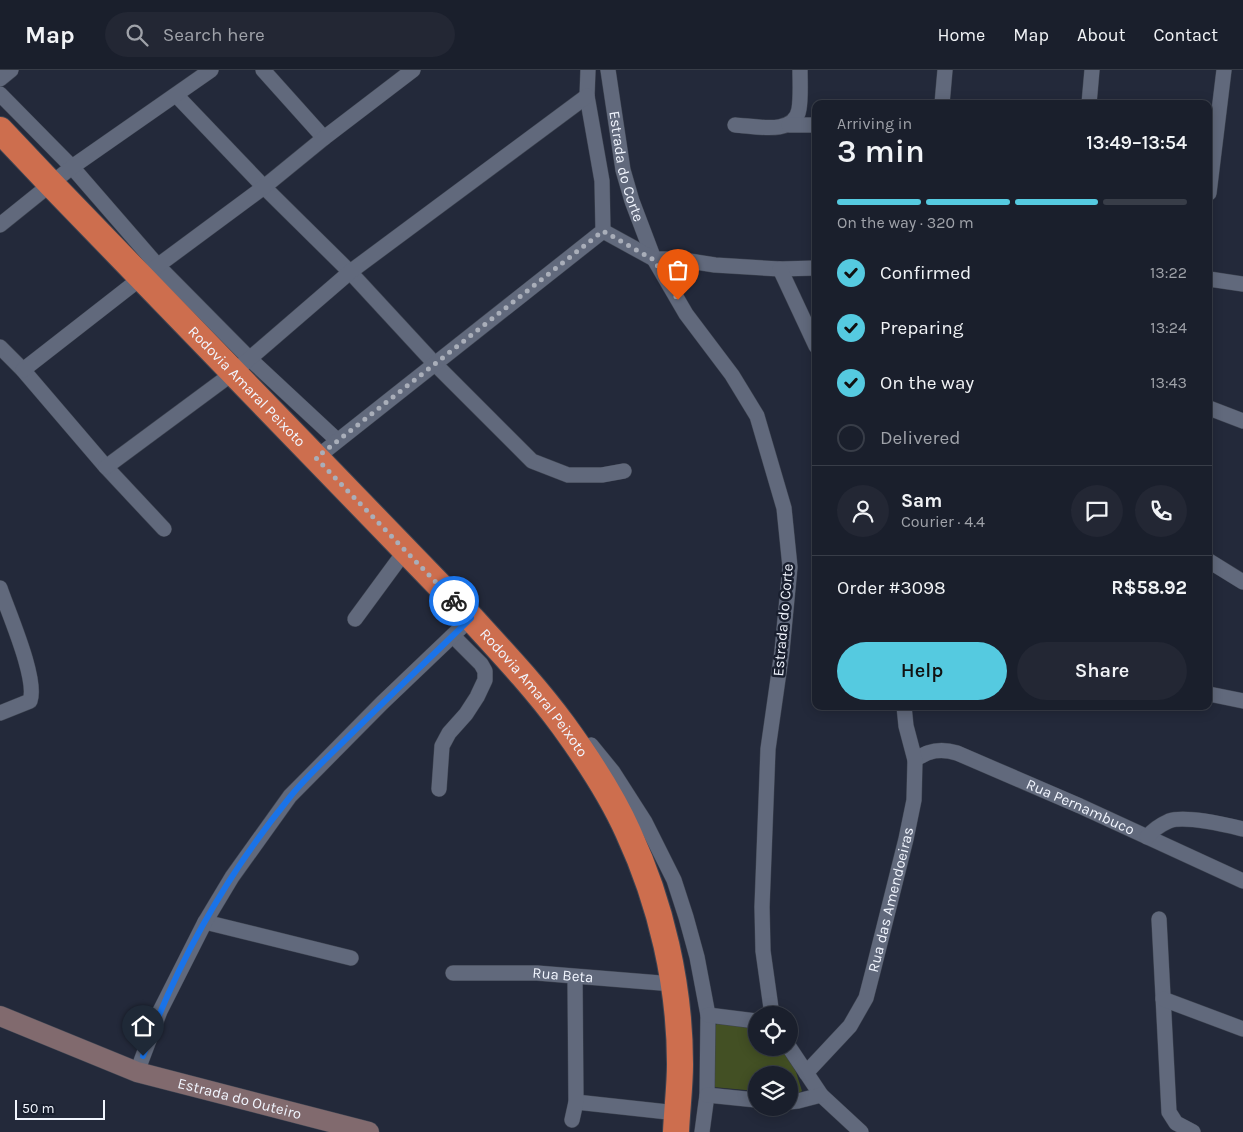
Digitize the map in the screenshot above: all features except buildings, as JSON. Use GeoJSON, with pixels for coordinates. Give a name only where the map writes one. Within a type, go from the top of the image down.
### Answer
{"type":"FeatureCollection","features":[{"type":"Feature","properties":{"kind":"highway","name":"Rodovia Amaral Peixoto"},"geometry":{"type":"LineString","coordinates":[[0,130],[52,185],[150,272],[241,366],[316,458],[405,551],[462,627],[521,673],[563,724],[591,766],[628,830],[657,910],[667,950],[679,1034],[680,1065],[676,1122]]}},
{"type":"Feature","properties":{"kind":"street"},"geometry":{"type":"LineString","coordinates":[[0,79],[11,70]]}},
{"type":"Feature","properties":{"kind":"street"},"geometry":{"type":"LineString","coordinates":[[0,225],[72,167],[211,70]]}},
{"type":"Feature","properties":{"kind":"street"},"geometry":{"type":"LineString","coordinates":[[263,70],[324,138]]}},
{"type":"Feature","properties":{"kind":"street"},"geometry":{"type":"LineString","coordinates":[[23,370],[264,187],[413,70]]}},
{"type":"Feature","properties":{"kind":"street"},"geometry":{"type":"LineString","coordinates":[[316,458],[603,231],[602,181],[588,96],[588,70]]}},
{"type":"Feature","properties":{"kind":"street","name":"Estrada do Corte"},"geometry":{"type":"LineString","coordinates":[[608,70],[623,170],[632,201],[654,260],[686,314],[732,375],[757,416],[784,508],[790,567],[782,650],[768,748],[762,907],[763,951],[771,1006]]}},
{"type":"Feature","properties":{"kind":"street"},"geometry":{"type":"LineString","coordinates":[[789,125],[796,118],[800,109],[800,70]]}},
{"type":"Feature","properties":{"kind":"street"},"geometry":{"type":"LineString","coordinates":[[942,100],[945,70]]}},
{"type":"Feature","properties":{"kind":"street"},"geometry":{"type":"LineString","coordinates":[[1089,100],[1092,70]]}},
{"type":"Feature","properties":{"kind":"street"},"geometry":{"type":"LineString","coordinates":[[1212,168],[1224,70]]}},
{"type":"Feature","properties":{"kind":"street"},"geometry":{"type":"LineString","coordinates":[[0,94],[72,167],[150,272]]}},
{"type":"Feature","properties":{"kind":"street"},"geometry":{"type":"LineString","coordinates":[[176,95],[264,187],[350,272],[435,364],[532,461],[568,475],[602,475],[624,471]]}},
{"type":"Feature","properties":{"kind":"street"},"geometry":{"type":"LineString","coordinates":[[106,467],[241,366],[350,272],[588,96]]}},
{"type":"Feature","properties":{"kind":"street"},"geometry":{"type":"LineString","coordinates":[[735,125],[781,127],[812,125]]}},
{"type":"Feature","properties":{"kind":"street","name":"Estrada do Corte"},"geometry":{"type":"LineString","coordinates":[[603,231],[654,260]]}},
{"type":"Feature","properties":{"kind":"street"},"geometry":{"type":"LineString","coordinates":[[654,260],[677,259],[715,265],[780,269],[812,268]]}},
{"type":"Feature","properties":{"kind":"street"},"geometry":{"type":"LineString","coordinates":[[780,269],[812,337]]}},
{"type":"Feature","properties":{"kind":"street"},"geometry":{"type":"LineString","coordinates":[[1212,279],[1243,284]]}},
{"type":"Feature","properties":{"kind":"street"},"geometry":{"type":"LineString","coordinates":[[0,347],[23,370],[106,467],[164,529]]}},
{"type":"Feature","properties":{"kind":"street"},"geometry":{"type":"LineString","coordinates":[[241,366],[338,440]]}},
{"type":"Feature","properties":{"kind":"street"},"geometry":{"type":"LineString","coordinates":[[1212,409],[1243,421]]}},
{"type":"Feature","properties":{"kind":"street"},"geometry":{"type":"LineString","coordinates":[[355,619],[405,551]]}},
{"type":"Feature","properties":{"kind":"street"},"geometry":{"type":"LineString","coordinates":[[1212,563],[1243,582]]}},
{"type":"Feature","properties":{"kind":"street"},"geometry":{"type":"LineString","coordinates":[[0,588],[28,668],[32,695],[30,701],[0,713]]}},
{"type":"Feature","properties":{"kind":"street"},"geometry":{"type":"LineString","coordinates":[[137,1072],[160,1011],[205,922],[232,877],[290,796],[382,703],[462,627],[475,656],[485,671],[485,680],[466,714],[449,733],[442,746],[438,789]]}},
{"type":"Feature","properties":{"kind":"street"},"geometry":{"type":"LineString","coordinates":[[1212,695],[1243,701]]}},
{"type":"Feature","properties":{"kind":"street","name":"Rua das Amendoeiras"},"geometry":{"type":"LineString","coordinates":[[806,1074],[850,1026],[866,998],[914,800],[915,760],[906,726],[904,710]]}},
{"type":"Feature","properties":{"kind":"street"},"geometry":{"type":"LineString","coordinates":[[563,724],[590,745],[613,772],[645,822],[674,880],[698,958],[708,1015],[707,1095],[702,1132]]}},
{"type":"Feature","properties":{"kind":"street","name":"Rua Pernambuco"},"geometry":{"type":"LineString","coordinates":[[915,760],[927,752],[947,750],[1080,806],[1243,881]]}},
{"type":"Feature","properties":{"kind":"street"},"geometry":{"type":"LineString","coordinates":[[1147,837],[1154,829],[1176,820],[1210,822],[1243,829]]}},
{"type":"Feature","properties":{"kind":"street"},"geometry":{"type":"LineString","coordinates":[[1160,919],[1169,1112],[1176,1123],[1193,1132]]}},
{"type":"Feature","properties":{"kind":"street"},"geometry":{"type":"LineString","coordinates":[[205,922],[350,958]]}},
{"type":"Feature","properties":{"kind":"street","name":"Rua Beta"},"geometry":{"type":"LineString","coordinates":[[453,973],[537,973],[673,984]]}},
{"type":"Feature","properties":{"kind":"street"},"geometry":{"type":"LineString","coordinates":[[572,1120],[576,1102],[575,977]]}},
{"type":"Feature","properties":{"kind":"street"},"geometry":{"type":"LineString","coordinates":[[1163,999],[1243,1029]]}},
{"type":"Feature","properties":{"kind":"street"},"geometry":{"type":"LineString","coordinates":[[708,1015],[748,1020]]}},
{"type":"Feature","properties":{"kind":"street","name":"Estrada do Outeiro"},"geometry":{"type":"LineString","coordinates":[[0,1016],[137,1072],[368,1132]]}},
{"type":"Feature","properties":{"kind":"street"},"geometry":{"type":"LineString","coordinates":[[795,1056],[821,1095],[862,1132]]}},
{"type":"Feature","properties":{"kind":"street"},"geometry":{"type":"LineString","coordinates":[[707,1095],[748,1099]]}},
{"type":"Feature","properties":{"kind":"street"},"geometry":{"type":"LineString","coordinates":[[798,1101],[821,1095]]}},
{"type":"Feature","properties":{"kind":"street"},"geometry":{"type":"LineString","coordinates":[[576,1102],[676,1122]]}},
{"type":"Feature","properties":{"kind":"green space"},"geometry":{"type":"Polygon","coordinates":[[[719,1021],[748,1025],[748,1056],[787,1056],[792,1066],[748,1066],[748,1090],[713,1087],[713,1029],[719,1021]]]}},
{"type":"Feature","properties":{"kind":"green space"},"geometry":{"type":"Polygon","coordinates":[[[798,1078],[802,1091],[798,1093],[798,1078]]]}},
{"type":"Feature","properties":{"kind":"way so far"},"geometry":{"type":"LineString","coordinates":[[454,601],[316,458],[603,231],[654,260],[678,300]]}},
{"type":"Feature","properties":{"kind":"route"},"geometry":{"type":"LineString","coordinates":[[143,1056],[160,1011],[205,922],[232,877],[290,796],[382,703],[471,618],[454,601]]}}]}
